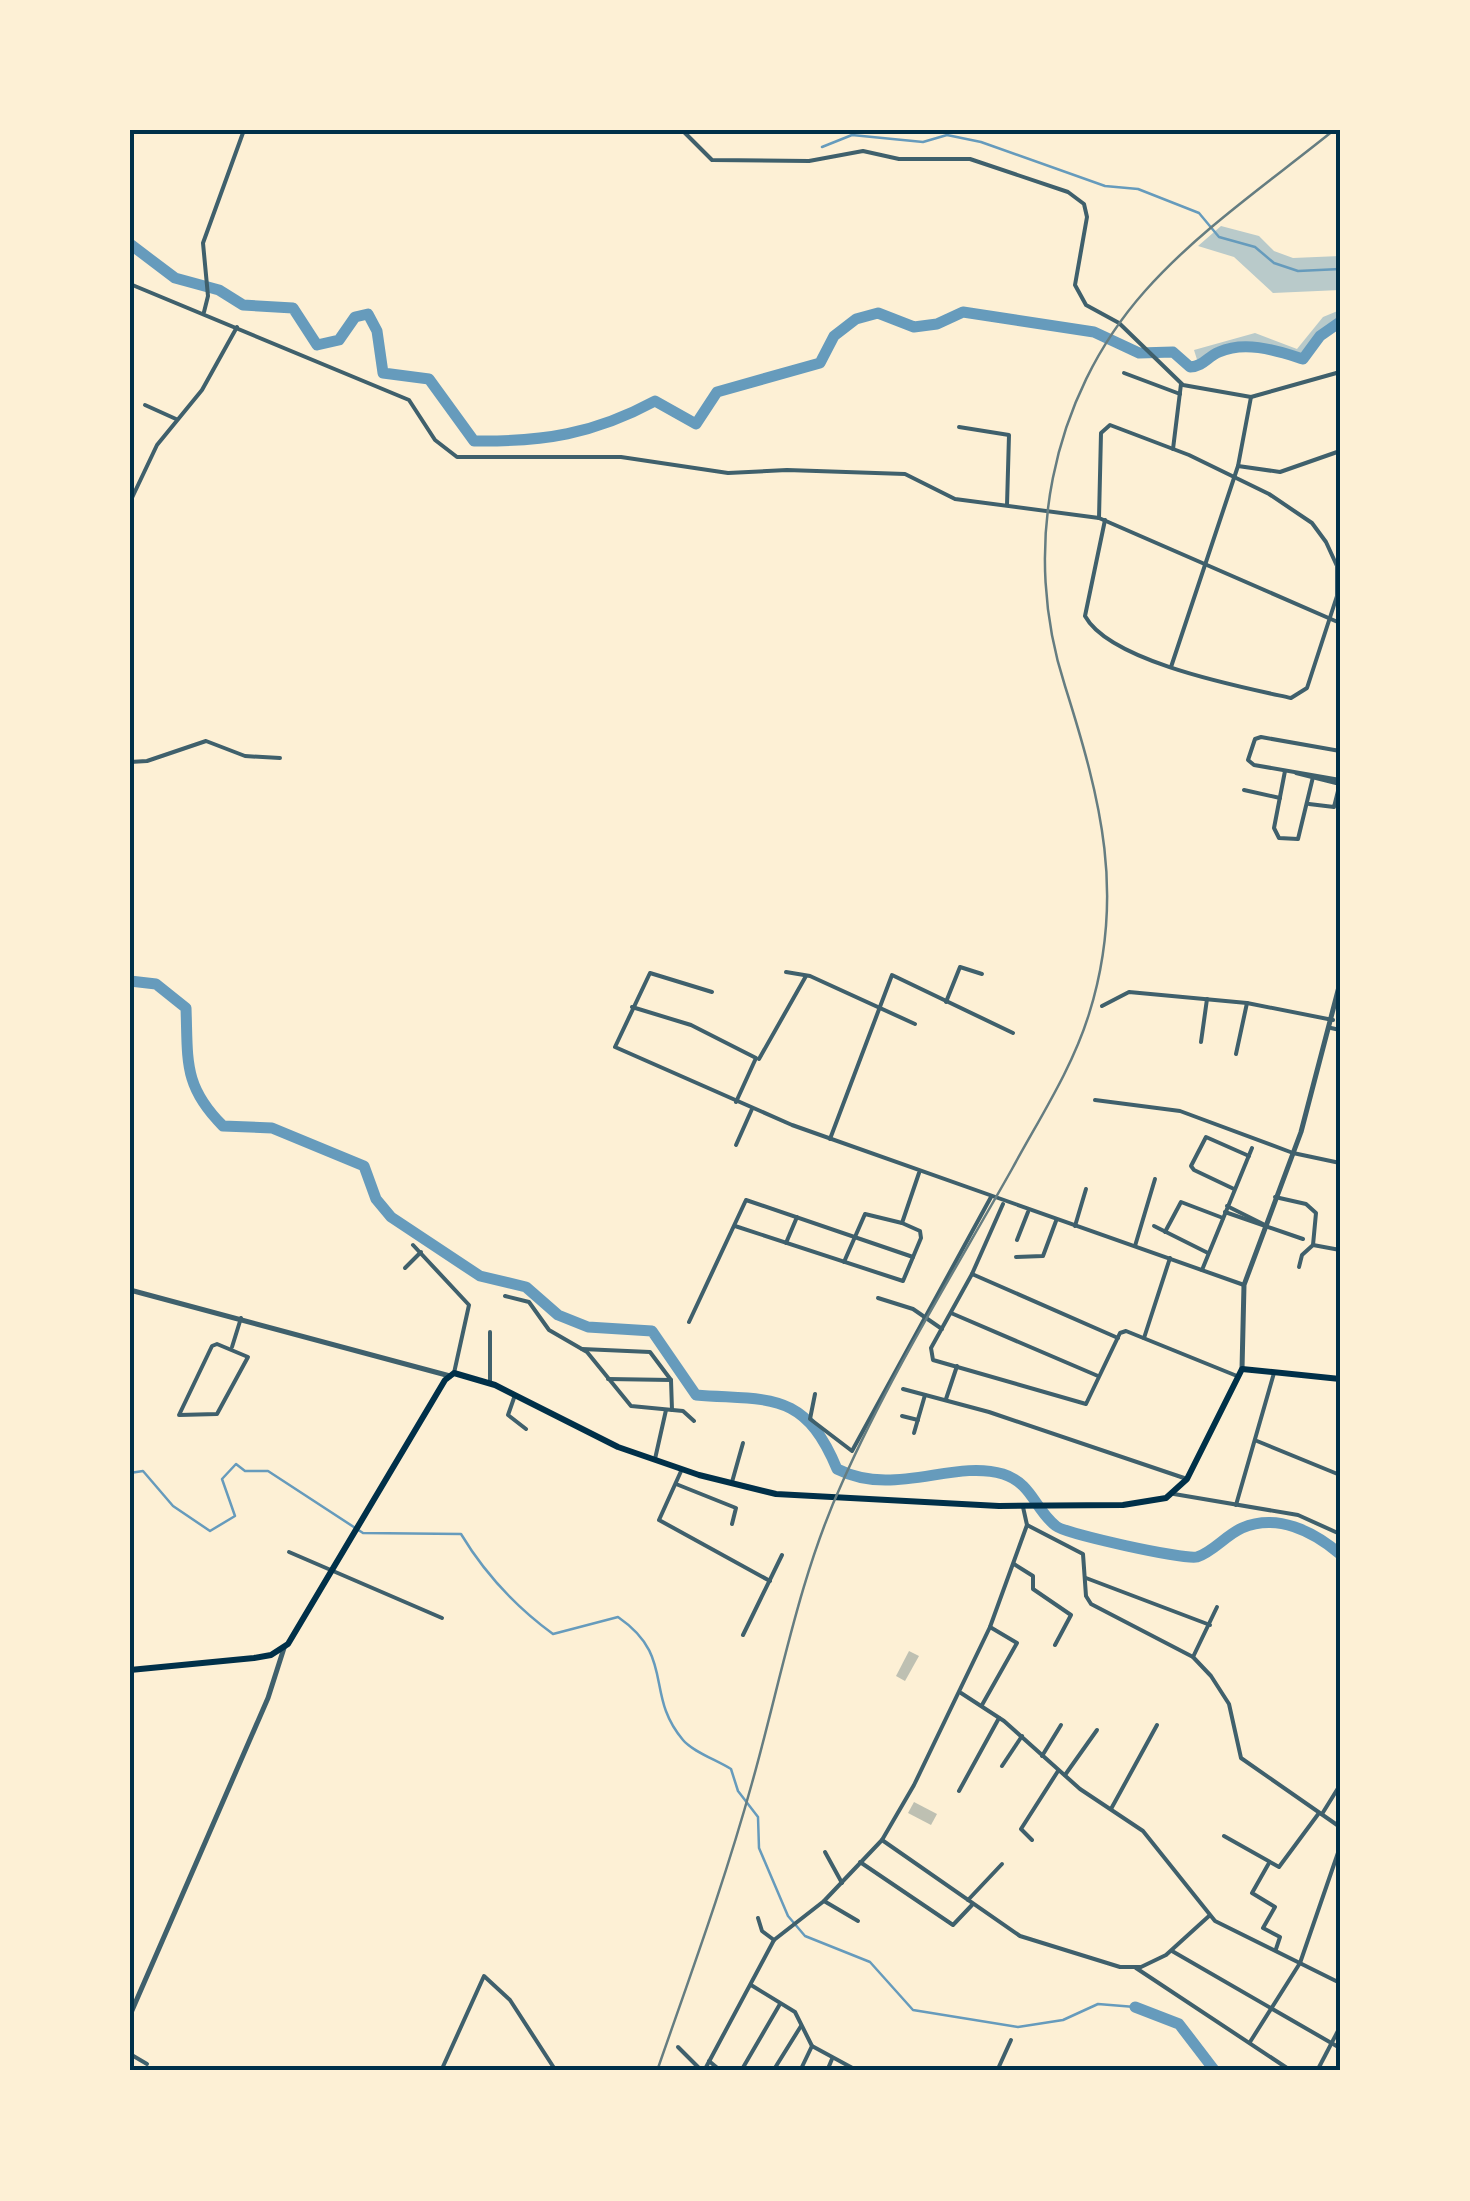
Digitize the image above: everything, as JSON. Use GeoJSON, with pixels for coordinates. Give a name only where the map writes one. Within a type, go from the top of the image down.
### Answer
{"type":"FeatureCollection","features":[{"type":"Feature","properties":{"kind":"main road"},"geometry":{"type":"LineString","coordinates":[[130,1670],[254,1658],[284,1648],[452,1375],[487,1382],[681,1472],[810,1498],[1025,1506],[1143,1504],[1174,1494],[1187,1479],[1239,1372],[1340,1379]]}},
{"type":"Feature","properties":{"kind":"street"},"geometry":{"type":"LineString","coordinates":[[204,312],[208,295],[202,250],[206,228],[244,130]]}},
{"type":"Feature","properties":{"kind":"street"},"geometry":{"type":"LineString","coordinates":[[682,130],[712,160],[809,161],[863,151],[899,158],[970,159],[1068,192],[1087,209],[1076,271],[1079,296],[1120,323],[1182,383],[1252,397],[1340,372]]}},
{"type":"Feature","properties":{"kind":"street"},"geometry":{"type":"LineString","coordinates":[[130,284],[409,400],[435,440],[457,458],[621,457],[728,474],[787,470],[905,474],[955,498],[1102,519],[1340,623]]}},
{"type":"Feature","properties":{"kind":"street"},"geometry":{"type":"LineString","coordinates":[[130,502],[151,454],[202,390],[236,326]]}},
{"type":"Feature","properties":{"kind":"street"},"geometry":{"type":"LineString","coordinates":[[1124,373],[1180,394]]}},
{"type":"Feature","properties":{"kind":"street"},"geometry":{"type":"LineString","coordinates":[[1173,449],[1182,383]]}},
{"type":"Feature","properties":{"kind":"street"},"geometry":{"type":"LineString","coordinates":[[1171,667],[1238,466],[1252,397]]}},
{"type":"Feature","properties":{"kind":"street"},"geometry":{"type":"LineString","coordinates":[[145,405],[176,418]]}},
{"type":"Feature","properties":{"kind":"street"},"geometry":{"type":"LineString","coordinates":[[1110,425],[1173,449],[1295,509],[1326,542],[1338,581],[1312,680],[1297,697],[1171,667],[1124,647],[1087,621],[1102,519],[1104,428],[1110,425]]}},
{"type":"Feature","properties":{"kind":"street"},"geometry":{"type":"LineString","coordinates":[[959,426],[1009,435],[1007,505]]}},
{"type":"Feature","properties":{"kind":"street"},"geometry":{"type":"LineString","coordinates":[[1238,466],[1280,472],[1340,451]]}},
{"type":"Feature","properties":{"kind":"street"},"geometry":{"type":"LineString","coordinates":[[1308,803],[1334,807],[1340,783],[1250,764],[1255,738],[1340,751]]}},
{"type":"Feature","properties":{"kind":"street"},"geometry":{"type":"LineString","coordinates":[[130,762],[147,761],[206,741],[246,756],[280,758]]}},
{"type":"Feature","properties":{"kind":"street"},"geometry":{"type":"LineString","coordinates":[[1285,771],[1274,832],[1279,838],[1298,839],[1313,777]]}},
{"type":"Feature","properties":{"kind":"street"},"geometry":{"type":"LineString","coordinates":[[1244,790],[1280,798]]}},
{"type":"Feature","properties":{"kind":"street"},"geometry":{"type":"LineString","coordinates":[[946,1002],[960,967],[982,974]]}},
{"type":"Feature","properties":{"kind":"street"},"geometry":{"type":"LineString","coordinates":[[712,992],[653,972],[632,1007],[616,1049],[830,1139],[1244,1285]]}},
{"type":"Feature","properties":{"kind":"street"},"geometry":{"type":"LineString","coordinates":[[786,972],[807,975],[915,1024]]}},
{"type":"Feature","properties":{"kind":"street"},"geometry":{"type":"LineString","coordinates":[[736,1102],[807,975]]}},
{"type":"Feature","properties":{"kind":"street"},"geometry":{"type":"LineString","coordinates":[[830,1139],[892,975],[1013,1033]]}},
{"type":"Feature","properties":{"kind":"street"},"geometry":{"type":"LineString","coordinates":[[1004,1202],[930,1355],[1086,1404],[1118,1338],[1126,1331],[1239,1372],[1244,1285],[1293,1153],[1332,1024],[1340,983]]}},
{"type":"Feature","properties":{"kind":"street"},"geometry":{"type":"LineString","coordinates":[[1102,1006],[1130,992],[1247,1002],[1332,1024],[1340,1030]]}},
{"type":"Feature","properties":{"kind":"street"},"geometry":{"type":"LineString","coordinates":[[1201,1042],[1207,999]]}},
{"type":"Feature","properties":{"kind":"street"},"geometry":{"type":"LineString","coordinates":[[1236,1054],[1247,1002]]}},
{"type":"Feature","properties":{"kind":"street"},"geometry":{"type":"LineString","coordinates":[[632,1007],[670,1022],[690,1025],[753,1055],[756,1063]]}},
{"type":"Feature","properties":{"kind":"street"},"geometry":{"type":"LineString","coordinates":[[1094,1100],[1180,1111],[1293,1153],[1340,1163]]}},
{"type":"Feature","properties":{"kind":"street"},"geometry":{"type":"LineString","coordinates":[[736,1145],[752,1109]]}},
{"type":"Feature","properties":{"kind":"street"},"geometry":{"type":"LineString","coordinates":[[1234,1189],[1194,1170],[1195,1156],[1206,1137],[1250,1156]]}},
{"type":"Feature","properties":{"kind":"street"},"geometry":{"type":"LineString","coordinates":[[1202,1270],[1252,1148]]}},
{"type":"Feature","properties":{"kind":"street"},"geometry":{"type":"LineString","coordinates":[[902,1223],[920,1171]]}},
{"type":"Feature","properties":{"kind":"street"},"geometry":{"type":"LineString","coordinates":[[1135,1246],[1155,1179]]}},
{"type":"Feature","properties":{"kind":"street"},"geometry":{"type":"LineString","coordinates":[[1075,1226],[1086,1189]]}},
{"type":"Feature","properties":{"kind":"street"},"geometry":{"type":"LineString","coordinates":[[814,1394],[810,1419],[852,1451],[991,1197]]}},
{"type":"Feature","properties":{"kind":"street"},"geometry":{"type":"LineString","coordinates":[[1275,1198],[1306,1204],[1317,1216],[1313,1246],[1302,1255],[1298,1268]]}},
{"type":"Feature","properties":{"kind":"street"},"geometry":{"type":"LineString","coordinates":[[689,1322],[746,1200],[913,1257]]}},
{"type":"Feature","properties":{"kind":"street"},"geometry":{"type":"LineString","coordinates":[[1164,1232],[1181,1202],[1225,1212],[1303,1240]]}},
{"type":"Feature","properties":{"kind":"street"},"geometry":{"type":"LineString","coordinates":[[1017,1240],[1028,1210]]}},
{"type":"Feature","properties":{"kind":"street"},"geometry":{"type":"LineString","coordinates":[[735,1226],[844,1264],[900,1282],[922,1234],[902,1223],[865,1214],[844,1264]]}},
{"type":"Feature","properties":{"kind":"street"},"geometry":{"type":"LineString","coordinates":[[786,1243],[797,1217]]}},
{"type":"Feature","properties":{"kind":"street"},"geometry":{"type":"LineString","coordinates":[[1016,1257],[1043,1256],[1056,1220]]}},
{"type":"Feature","properties":{"kind":"street"},"geometry":{"type":"LineString","coordinates":[[1154,1226],[1208,1253]]}},
{"type":"Feature","properties":{"kind":"street"},"geometry":{"type":"LineString","coordinates":[[130,1290],[452,1375],[470,1305],[413,1245]]}},
{"type":"Feature","properties":{"kind":"street"},"geometry":{"type":"LineString","coordinates":[[1313,1246],[1340,1250]]}},
{"type":"Feature","properties":{"kind":"street"},"geometry":{"type":"LineString","coordinates":[[405,1268],[420,1252]]}},
{"type":"Feature","properties":{"kind":"street"},"geometry":{"type":"LineString","coordinates":[[1144,1338],[1170,1258]]}},
{"type":"Feature","properties":{"kind":"street"},"geometry":{"type":"LineString","coordinates":[[972,1274],[1118,1338]]}},
{"type":"Feature","properties":{"kind":"street"},"geometry":{"type":"LineString","coordinates":[[505,1296],[529,1302],[550,1330],[582,1348],[630,1406],[686,1412],[694,1421]]}},
{"type":"Feature","properties":{"kind":"street"},"geometry":{"type":"LineString","coordinates":[[878,1298],[902,1304],[942,1329]]}},
{"type":"Feature","properties":{"kind":"street"},"geometry":{"type":"LineString","coordinates":[[951,1312],[1100,1377]]}},
{"type":"Feature","properties":{"kind":"street"},"geometry":{"type":"LineString","coordinates":[[232,1347],[242,1318]]}},
{"type":"Feature","properties":{"kind":"street"},"geometry":{"type":"LineString","coordinates":[[487,1382],[490,1332]]}},
{"type":"Feature","properties":{"kind":"street"},"geometry":{"type":"LineString","coordinates":[[212,1346],[232,1347],[248,1356],[218,1414],[179,1415],[212,1346]]}},
{"type":"Feature","properties":{"kind":"street"},"geometry":{"type":"LineString","coordinates":[[582,1348],[648,1351],[671,1380],[669,1410],[655,1459]]}},
{"type":"Feature","properties":{"kind":"street"},"geometry":{"type":"LineString","coordinates":[[946,1400],[956,1366]]}},
{"type":"Feature","properties":{"kind":"street"},"geometry":{"type":"LineString","coordinates":[[1236,1505],[1274,1373]]}},
{"type":"Feature","properties":{"kind":"street"},"geometry":{"type":"LineString","coordinates":[[608,1379],[671,1380]]}},
{"type":"Feature","properties":{"kind":"street"},"geometry":{"type":"LineString","coordinates":[[903,1389],[1187,1479]]}},
{"type":"Feature","properties":{"kind":"street"},"geometry":{"type":"LineString","coordinates":[[914,1433],[925,1395]]}},
{"type":"Feature","properties":{"kind":"street"},"geometry":{"type":"LineString","coordinates":[[514,1397],[509,1405],[510,1419],[526,1429]]}},
{"type":"Feature","properties":{"kind":"street"},"geometry":{"type":"LineString","coordinates":[[902,1416],[918,1420]]}},
{"type":"Feature","properties":{"kind":"street"},"geometry":{"type":"LineString","coordinates":[[1257,1440],[1340,1475]]}},
{"type":"Feature","properties":{"kind":"street"},"geometry":{"type":"LineString","coordinates":[[731,1483],[743,1443]]}},
{"type":"Feature","properties":{"kind":"street"},"geometry":{"type":"LineString","coordinates":[[681,1472],[659,1520],[770,1581]]}},
{"type":"Feature","properties":{"kind":"street"},"geometry":{"type":"LineString","coordinates":[[676,1483],[736,1508],[732,1524]]}},
{"type":"Feature","properties":{"kind":"street"},"geometry":{"type":"LineString","coordinates":[[1174,1494],[1298,1515],[1340,1534]]}},
{"type":"Feature","properties":{"kind":"street"},"geometry":{"type":"LineString","coordinates":[[678,2047],[703,2071],[774,1940],[824,1900],[882,1840],[961,1693],[990,1627],[1026,1524],[1025,1506]]}},
{"type":"Feature","properties":{"kind":"street"},"geometry":{"type":"LineString","coordinates":[[1026,1524],[1084,1554],[1091,1604],[1192,1657],[1230,1704],[1241,1758],[1340,1826]]}},
{"type":"Feature","properties":{"kind":"street"},"geometry":{"type":"LineString","coordinates":[[289,1552],[442,1618]]}},
{"type":"Feature","properties":{"kind":"street"},"geometry":{"type":"LineString","coordinates":[[743,1636],[782,1555]]}},
{"type":"Feature","properties":{"kind":"street"},"geometry":{"type":"LineString","coordinates":[[1014,1564],[1032,1576],[1033,1589],[1071,1616],[1055,1644]]}},
{"type":"Feature","properties":{"kind":"street"},"geometry":{"type":"LineString","coordinates":[[1086,1578],[1210,1624]]}},
{"type":"Feature","properties":{"kind":"street"},"geometry":{"type":"LineString","coordinates":[[1192,1657],[1217,1607]]}},
{"type":"Feature","properties":{"kind":"street"},"geometry":{"type":"LineString","coordinates":[[982,1706],[1017,1643],[990,1627]]}},
{"type":"Feature","properties":{"kind":"street"},"geometry":{"type":"LineString","coordinates":[[130,2015],[282,1666],[284,1648]]}},
{"type":"Feature","properties":{"kind":"street"},"geometry":{"type":"LineString","coordinates":[[961,1693],[999,1718],[1064,1776],[1157,1846],[1222,1926],[1340,1984]]}},
{"type":"Feature","properties":{"kind":"street"},"geometry":{"type":"LineString","coordinates":[[959,1791],[999,1718]]}},
{"type":"Feature","properties":{"kind":"street"},"geometry":{"type":"LineString","coordinates":[[1042,1756],[1061,1724]]}},
{"type":"Feature","properties":{"kind":"street"},"geometry":{"type":"LineString","coordinates":[[1111,1809],[1157,1726]]}},
{"type":"Feature","properties":{"kind":"street"},"geometry":{"type":"LineString","coordinates":[[1064,1776],[1097,1730]]}},
{"type":"Feature","properties":{"kind":"street"},"geometry":{"type":"LineString","coordinates":[[1002,1766],[1022,1736]]}},
{"type":"Feature","properties":{"kind":"street"},"geometry":{"type":"LineString","coordinates":[[1032,1840],[1021,1829],[1058,1771]]}},
{"type":"Feature","properties":{"kind":"street"},"geometry":{"type":"LineString","coordinates":[[1224,1836],[1280,1866],[1340,1785]]}},
{"type":"Feature","properties":{"kind":"street"},"geometry":{"type":"LineString","coordinates":[[882,1840],[1020,1936],[1136,1968],[1288,2068]]}},
{"type":"Feature","properties":{"kind":"street"},"geometry":{"type":"LineString","coordinates":[[1250,2042],[1300,1963],[1340,1847]]}},
{"type":"Feature","properties":{"kind":"street"},"geometry":{"type":"LineString","coordinates":[[826,1852],[842,1883]]}},
{"type":"Feature","properties":{"kind":"street"},"geometry":{"type":"LineString","coordinates":[[860,1862],[953,1925],[1002,1864]]}},
{"type":"Feature","properties":{"kind":"street"},"geometry":{"type":"LineString","coordinates":[[1269,1863],[1252,1893],[1275,1906],[1263,1928],[1281,1938],[1274,1951]]}},
{"type":"Feature","properties":{"kind":"street"},"geometry":{"type":"LineString","coordinates":[[824,1900],[858,1921]]}},
{"type":"Feature","properties":{"kind":"street"},"geometry":{"type":"LineString","coordinates":[[1136,1968],[1172,1952],[1210,1915]]}},
{"type":"Feature","properties":{"kind":"street"},"geometry":{"type":"LineString","coordinates":[[758,1918],[762,1931],[774,1940]]}},
{"type":"Feature","properties":{"kind":"street"},"geometry":{"type":"LineString","coordinates":[[1172,1952],[1340,2048]]}},
{"type":"Feature","properties":{"kind":"street"},"geometry":{"type":"LineString","coordinates":[[441,2071],[484,1976],[510,2000],[556,2071]]}},
{"type":"Feature","properties":{"kind":"street"},"geometry":{"type":"LineString","coordinates":[[752,1985],[795,2012],[812,2046],[854,2070]]}},
{"type":"Feature","properties":{"kind":"street"},"geometry":{"type":"LineString","coordinates":[[741,2071],[780,2004]]}},
{"type":"Feature","properties":{"kind":"street"},"geometry":{"type":"LineString","coordinates":[[773,2071],[802,2026]]}},
{"type":"Feature","properties":{"kind":"street"},"geometry":{"type":"LineString","coordinates":[[1317,2071],[1340,2027]]}},
{"type":"Feature","properties":{"kind":"street"},"geometry":{"type":"LineString","coordinates":[[997,2071],[1011,2040]]}},
{"type":"Feature","properties":{"kind":"street"},"geometry":{"type":"LineString","coordinates":[[800,2071],[812,2046]]}},
{"type":"Feature","properties":{"kind":"street"},"geometry":{"type":"LineString","coordinates":[[130,2054],[146,2064]]}},
{"type":"Feature","properties":{"kind":"street"},"geometry":{"type":"LineString","coordinates":[[827,2071],[832,2059]]}},
{"type":"Feature","properties":{"kind":"street"},"geometry":{"type":"LineString","coordinates":[[710,2061],[721,2071]]}},
{"type":"Feature","properties":{"kind":"shaded area"},"geometry":{"type":"Polygon","coordinates":[[[1221,226],[1259,236],[1274,251],[1293,258],[1340,256],[1340,290],[1273,293],[1234,257],[1198,246],[1221,226]]]}},
{"type":"Feature","properties":{"kind":"shaded area"},"geometry":{"type":"Polygon","coordinates":[[[1340,310],[1340,322],[1320,336],[1303,359],[1250,349],[1225,353],[1199,366],[1194,350],[1255,333],[1297,349],[1323,317],[1340,310]]]}},
{"type":"Feature","properties":{"kind":"building"},"geometry":{"type":"Polygon","coordinates":[[[909,1651],[919,1656],[905,1681],[896,1676],[909,1651]]]}},
{"type":"Feature","properties":{"kind":"building"},"geometry":{"type":"Polygon","coordinates":[[[914,1802],[937,1814],[931,1825],[908,1813],[914,1802]]]}},
{"type":"Feature","properties":{"kind":"waterway"},"geometry":{"type":"LineString","coordinates":[[822,147],[852,135],[923,142],[947,135],[981,142],[1105,186],[1138,189],[1199,213],[1219,237],[1255,247],[1274,263],[1298,271],[1340,269]]}},
{"type":"Feature","properties":{"kind":"waterway"},"geometry":{"type":"LineString","coordinates":[[130,244],[175,278],[219,290],[243,305],[293,308],[317,345],[339,340],[355,317],[368,314],[377,331],[383,373],[429,379],[474,441],[568,434],[611,421],[655,401],[696,424],[717,392],[820,363],[834,336],[856,319],[878,313],[914,327],[937,324],[963,312],[1094,332],[1139,353],[1173,352],[1190,367],[1219,352],[1240,347],[1303,359],[1320,336],[1340,322]]}},
{"type":"Feature","properties":{"kind":"waterway"},"geometry":{"type":"LineString","coordinates":[[130,981],[156,984],[186,1008],[188,1058],[194,1085],[223,1126],[272,1128],[364,1166],[376,1199],[391,1217],[480,1276],[526,1287],[558,1315],[588,1327],[652,1331],[696,1395],[764,1400],[797,1412],[824,1443],[837,1469],[880,1480],[964,1471],[1003,1474],[1021,1484],[1049,1520],[1064,1530],[1171,1555],[1197,1557],[1242,1528],[1268,1522],[1306,1532],[1340,1554]]}},
{"type":"Feature","properties":{"kind":"waterway"},"geometry":{"type":"LineString","coordinates":[[130,1473],[143,1471],[173,1506],[210,1531],[235,1516],[222,1479],[236,1464],[245,1471],[268,1471],[363,1533],[461,1534],[502,1589],[553,1634],[618,1617],[647,1647],[671,1723],[683,1740],[731,1769],[738,1791],[758,1817],[759,1848],[788,1916],[805,1936],[870,1962],[913,2010],[1018,2027],[1063,2020],[1098,2004],[1135,2007]]}},
{"type":"Feature","properties":{"kind":"waterway"},"geometry":{"type":"LineString","coordinates":[[1135,2007],[1179,2024],[1215,2071]]}},
{"type":"Feature","properties":{"kind":"railway"},"geometry":{"type":"LineString","coordinates":[[657,2071],[730,1856],[802,1593],[827,1519],[902,1363],[1064,1074],[1089,1014],[1100,971],[1106,929],[1104,848],[1089,769],[1052,635],[1046,582],[1046,530],[1053,478],[1066,427],[1086,379],[1112,333],[1145,291],[1212,227],[1334,130]]}}]}
